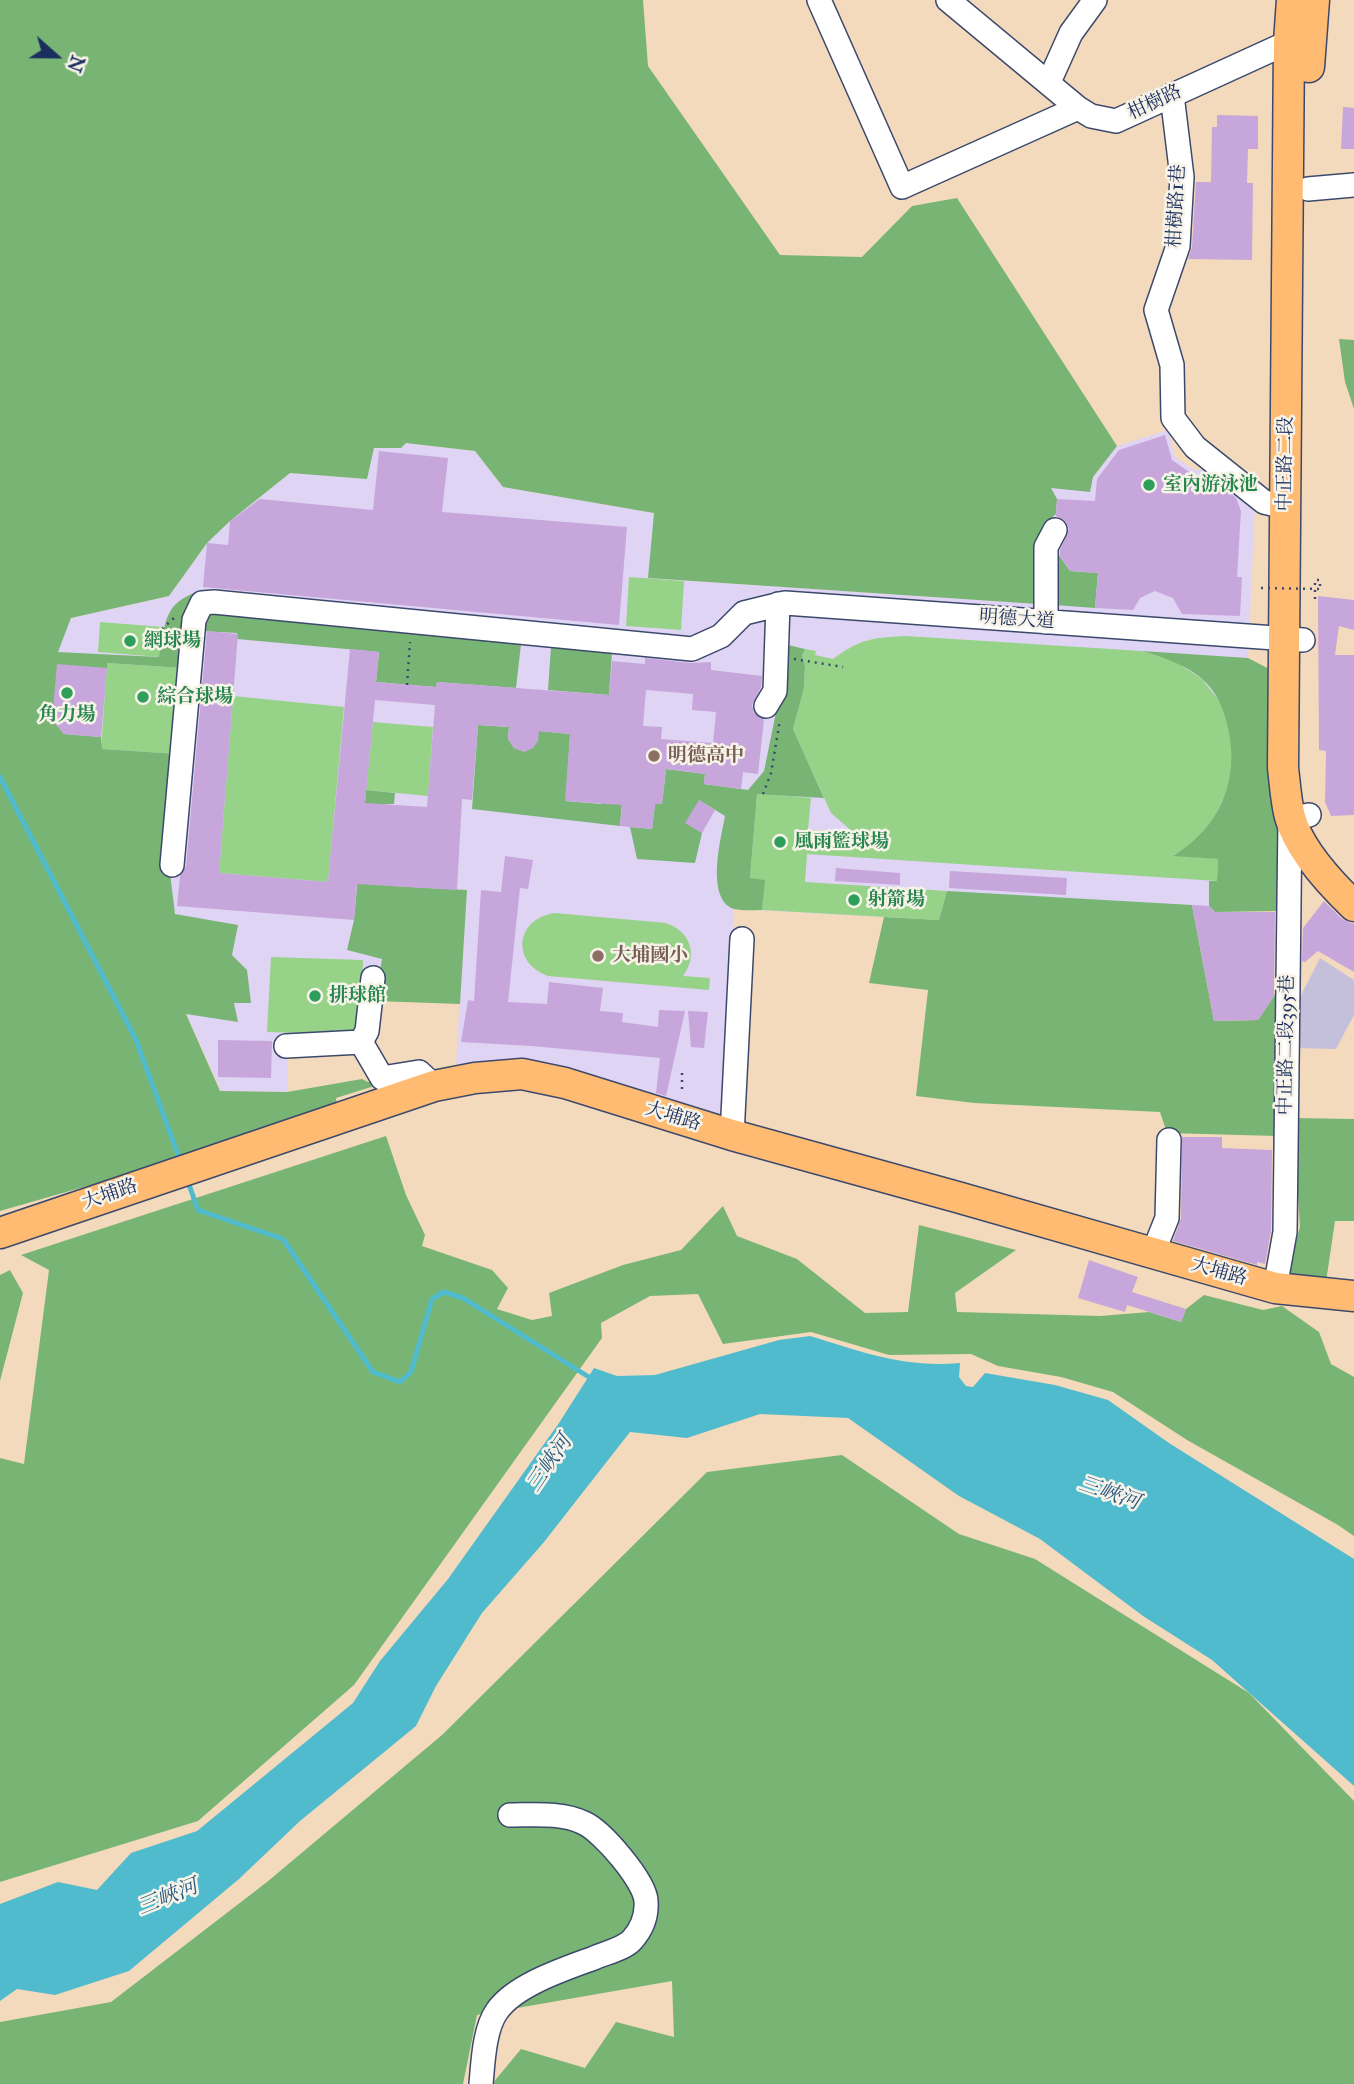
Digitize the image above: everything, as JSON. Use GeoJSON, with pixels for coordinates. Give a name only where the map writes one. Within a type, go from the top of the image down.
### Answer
{"type":"FeatureCollection","features":[{"type":"Feature","properties":{"kind":"main road","name":"中正路二段"},"geometry":{"type":"LineString","coordinates":[[1292,0],[1299,42],[1308,189],[1298,249],[1285,507],[1294,639]]}},
{"type":"Feature","properties":{"kind":"main road","name":"中正路二段"},"geometry":{"type":"LineString","coordinates":[[1314,0],[1299,42],[1294,639],[1283,768],[1308,854],[1333,886],[1354,906]]}},
{"type":"Feature","properties":{"kind":"main road","name":"中正路二段"},"geometry":{"type":"LineString","coordinates":[[1299,817],[1354,878]]}},
{"type":"Feature","properties":{"kind":"main road","name":"大埔路"},"geometry":{"type":"LineString","coordinates":[[0,1233],[434,1086],[475,1078],[522,1074],[565,1083],[732,1136],[1275,1288],[1354,1296]]}},
{"type":"Feature","properties":{"kind":"street"},"geometry":{"type":"LineString","coordinates":[[819,0],[902,187],[1078,108]]}},
{"type":"Feature","properties":{"kind":"street","name":"柑樹路"},"geometry":{"type":"LineString","coordinates":[[948,0],[1078,108],[1091,116],[1116,121],[1299,42]]}},
{"type":"Feature","properties":{"kind":"street"},"geometry":{"type":"LineString","coordinates":[[1049,82],[1071,33],[1095,0]]}},
{"type":"Feature","properties":{"kind":"street","name":"柑樹路1巷"},"geometry":{"type":"LineString","coordinates":[[1172,95],[1182,177],[1178,246],[1156,310],[1172,365],[1173,418],[1195,447],[1264,502],[1285,507]]}},
{"type":"Feature","properties":{"kind":"street"},"geometry":{"type":"LineString","coordinates":[[1308,189],[1354,185]]}},
{"type":"Feature","properties":{"kind":"street"},"geometry":{"type":"LineString","coordinates":[[1046,622],[1046,547],[1055,530]]}},
{"type":"Feature","properties":{"kind":"street","name":"明德大道"},"geometry":{"type":"LineString","coordinates":[[172,865],[194,620],[202,603],[215,602],[411,621],[535,639],[692,649],[721,636],[744,613],[782,604],[1294,639]]}},
{"type":"Feature","properties":{"kind":"street"},"geometry":{"type":"LineString","coordinates":[[773,713],[782,604]]}},
{"type":"Feature","properties":{"kind":"street","name":"中正路二段395巷"},"geometry":{"type":"LineString","coordinates":[[1275,1288],[1285,1232],[1299,817]]}},
{"type":"Feature","properties":{"kind":"street"},"geometry":{"type":"LineString","coordinates":[[732,1136],[742,939]]}},
{"type":"Feature","properties":{"kind":"street"},"geometry":{"type":"LineString","coordinates":[[361,1042],[367,1031],[373,978]]}},
{"type":"Feature","properties":{"kind":"street"},"geometry":{"type":"LineString","coordinates":[[286,1046],[361,1042]]}},
{"type":"Feature","properties":{"kind":"street"},"geometry":{"type":"LineString","coordinates":[[361,1042],[382,1078],[419,1072],[434,1086]]}},
{"type":"Feature","properties":{"kind":"street"},"geometry":{"type":"LineString","coordinates":[[1153,1253],[1167,1218],[1169,1140]]}},
{"type":"Feature","properties":{"kind":"street"},"geometry":{"type":"LineString","coordinates":[[481,2084],[485,2048],[495,2013],[510,1998],[553,1973],[631,1942],[643,1924],[645,1911],[646,1898],[633,1872],[611,1845],[584,1823],[559,1816],[510,1815]]}},
{"type":"Feature","properties":{"kind":"path"},"geometry":{"type":"LineString","coordinates":[[1261,588],[1296,588],[1308,589],[1320,589],[1320,580],[1315,580],[1315,589],[1315,599]]}},
{"type":"Feature","properties":{"kind":"path"},"geometry":{"type":"LineString","coordinates":[[407,685],[411,621]]}},
{"type":"Feature","properties":{"kind":"path"},"geometry":{"type":"LineString","coordinates":[[794,659],[843,667]]}},
{"type":"Feature","properties":{"kind":"path"},"geometry":{"type":"LineString","coordinates":[[763,794],[771,772],[773,713]]}},
{"type":"Feature","properties":{"kind":"shaded area","name":"明德高中"},"geometry":{"type":"Polygon","coordinates":[[[1168,430],[1175,457],[1194,470],[1213,470],[1255,503],[1237,908],[939,920],[734,909],[727,1116],[536,1069],[456,1064],[466,890],[394,886],[370,1032],[288,1051],[287,1092],[221,1091],[186,1013],[65,766],[53,720],[57,652],[71,618],[169,596],[207,543],[290,473],[366,479],[374,448],[400,448],[406,443],[475,451],[503,487],[655,513],[649,578],[983,600],[1051,488],[1093,477],[1117,446],[1168,430]]]}},
{"type":"Feature","properties":{"kind":"shaded area"},"geometry":{"type":"Polygon","coordinates":[[[1320,958],[1354,980],[1354,1015],[1336,1049],[1293,1048],[1294,1009],[1320,958]]]}},
{"type":"Feature","properties":{"kind":"green space"},"geometry":{"type":"Polygon","coordinates":[[[0,0],[643,0],[648,66],[780,255],[862,257],[912,206],[957,198],[1117,446],[1093,477],[1090,492],[1051,488],[1057,499],[1056,514],[1048,522],[1039,543],[1038,604],[648,578],[654,513],[503,487],[475,451],[406,443],[401,448],[374,448],[367,479],[290,473],[207,543],[169,596],[71,618],[58,652],[159,657],[165,623],[174,606],[191,594],[204,590],[189,620],[183,668],[107,663],[107,669],[53,720],[64,734],[101,737],[102,749],[178,754],[169,865],[175,914],[238,925],[232,955],[247,970],[251,1003],[234,1003],[238,1022],[186,1014],[220,1091],[287,1092],[362,1079],[368,1082],[400,1078],[336,1098],[338,1114],[0,1211],[0,0]]]}},
{"type":"Feature","properties":{"kind":"green space"},"geometry":{"type":"Polygon","coordinates":[[[1339,339],[1354,340],[1354,409],[1345,382],[1339,339]]]}},
{"type":"Feature","properties":{"kind":"green space"},"geometry":{"type":"Polygon","coordinates":[[[1054,548],[1070,571],[1098,573],[1095,608],[1055,605],[1054,548]]]}},
{"type":"Feature","properties":{"kind":"green space"},"geometry":{"type":"Polygon","coordinates":[[[629,577],[684,581],[681,630],[626,626],[629,577]]]}},
{"type":"Feature","properties":{"kind":"green space"},"geometry":{"type":"Polygon","coordinates":[[[213,608],[521,644],[516,688],[437,682],[436,687],[376,682],[379,652],[237,639],[237,633],[199,631],[213,608]]]}},
{"type":"Feature","properties":{"kind":"green space","name":"網球場"},"geometry":{"type":"Polygon","coordinates":[[[100,622],[162,627],[160,657],[98,652],[100,622]]]}},
{"type":"Feature","properties":{"kind":"green space"},"geometry":{"type":"Polygon","coordinates":[[[906,636],[1142,651],[1173,660],[1202,679],[1224,707],[1232,745],[1230,784],[1215,816],[1194,843],[1174,855],[1218,859],[1217,881],[807,854],[805,882],[947,891],[939,920],[762,910],[764,880],[750,879],[757,793],[811,798],[808,830],[853,832],[831,813],[793,729],[804,688],[805,666],[802,656],[805,649],[816,651],[815,655],[833,659],[868,640],[906,636]]]}},
{"type":"Feature","properties":{"kind":"green space"},"geometry":{"type":"Polygon","coordinates":[[[784,644],[805,649],[802,656],[805,666],[804,688],[793,729],[824,798],[757,794],[750,878],[765,880],[762,910],[737,910],[725,903],[717,881],[718,852],[725,816],[699,800],[702,833],[695,863],[637,859],[630,827],[652,829],[655,804],[662,804],[666,769],[705,774],[704,784],[748,790],[764,771],[783,678],[784,644]]]}},
{"type":"Feature","properties":{"kind":"green space"},"geometry":{"type":"Polygon","coordinates":[[[551,647],[612,652],[609,695],[548,690],[551,647]]]}},
{"type":"Feature","properties":{"kind":"green space"},"geometry":{"type":"Polygon","coordinates":[[[1142,651],[1248,658],[1277,673],[1282,820],[1280,911],[1215,912],[1209,906],[1209,881],[1217,881],[1218,859],[1173,856],[1203,832],[1222,801],[1231,766],[1228,728],[1222,707],[1206,682],[1180,665],[1142,651]]]}},
{"type":"Feature","properties":{"kind":"green space","name":"綜合球場"},"geometry":{"type":"Polygon","coordinates":[[[107,663],[183,668],[178,754],[101,749],[107,663]]]}},
{"type":"Feature","properties":{"kind":"green space"},"geometry":{"type":"Polygon","coordinates":[[[233,696],[344,707],[328,882],[219,873],[233,696]]]}},
{"type":"Feature","properties":{"kind":"green space"},"geometry":{"type":"Polygon","coordinates":[[[373,722],[433,727],[428,796],[366,790],[373,722]]]}},
{"type":"Feature","properties":{"kind":"green space"},"geometry":{"type":"Polygon","coordinates":[[[478,725],[509,727],[508,739],[514,748],[539,731],[570,734],[566,801],[601,804],[605,742],[627,744],[620,826],[472,809],[478,725]]]}},
{"type":"Feature","properties":{"kind":"green space"},"geometry":{"type":"Polygon","coordinates":[[[366,790],[395,793],[394,804],[385,804],[394,886],[467,890],[460,1004],[375,1001],[382,959],[347,950],[354,920],[366,790]]]}},
{"type":"Feature","properties":{"kind":"green space"},"geometry":{"type":"Polygon","coordinates":[[[947,891],[1192,905],[1214,1021],[1258,1020],[1280,987],[1277,1136],[1167,1133],[1160,1112],[974,1103],[916,1096],[928,990],[869,983],[884,917],[939,920],[947,891]]]}},
{"type":"Feature","properties":{"kind":"green space"},"geometry":{"type":"Polygon","coordinates":[[[555,913],[666,923],[674,927],[690,945],[690,960],[683,976],[710,978],[709,990],[548,976],[528,961],[523,951],[523,941],[532,923],[555,913]]]}},
{"type":"Feature","properties":{"kind":"green space","name":"排球館"},"geometry":{"type":"Polygon","coordinates":[[[271,957],[363,960],[360,1035],[267,1032],[271,957]]]}},
{"type":"Feature","properties":{"kind":"green space"},"geometry":{"type":"Polygon","coordinates":[[[1293,1118],[1354,1119],[1354,1221],[1335,1221],[1326,1282],[1284,1282],[1300,1227],[1293,1118]]]}},
{"type":"Feature","properties":{"kind":"green space"},"geometry":{"type":"Polygon","coordinates":[[[386,1136],[406,1195],[425,1235],[422,1246],[492,1270],[508,1288],[497,1309],[532,1320],[552,1316],[549,1293],[623,1265],[681,1250],[723,1206],[737,1236],[797,1259],[865,1313],[908,1312],[919,1225],[1016,1250],[955,1293],[957,1312],[1100,1316],[1149,1312],[1181,1322],[1186,1309],[1204,1295],[1263,1310],[1282,1306],[1319,1332],[1331,1364],[1354,1377],[1354,1536],[1187,1440],[1113,1392],[1061,1377],[998,1366],[971,1354],[889,1355],[811,1332],[723,1344],[698,1294],[650,1296],[601,1323],[602,1338],[354,1685],[198,1821],[0,1882],[0,1458],[24,1464],[49,1270],[21,1255],[386,1136]]]}},
{"type":"Feature","properties":{"kind":"green space"},"geometry":{"type":"Polygon","coordinates":[[[10,1270],[23,1293],[0,1381],[0,1275],[10,1270]]]}},
{"type":"Feature","properties":{"kind":"green space"},"geometry":{"type":"Polygon","coordinates":[[[842,1455],[959,1534],[1035,1559],[1249,1693],[1354,1801],[1354,2084],[492,2084],[521,2049],[585,2068],[616,2022],[674,2037],[672,1981],[477,2015],[463,2084],[0,2084],[0,2022],[111,2002],[267,1882],[442,1735],[707,1472],[842,1455]]]}},
{"type":"Feature","properties":{"kind":"water","name":"三峽河"},"geometry":{"type":"Polygon","coordinates":[[[810,1336],[901,1361],[960,1363],[959,1377],[966,1386],[973,1387],[985,1373],[1055,1385],[1108,1400],[1169,1443],[1354,1559],[1354,1786],[1212,1660],[1143,1616],[1040,1539],[959,1496],[848,1418],[760,1414],[687,1438],[630,1432],[544,1542],[482,1613],[436,1686],[416,1726],[300,1821],[239,1879],[129,1971],[55,1995],[17,1989],[0,2001],[0,1904],[58,1882],[97,1890],[131,1853],[197,1831],[353,1703],[380,1661],[448,1579],[559,1423],[594,1368],[617,1376],[655,1375],[779,1340],[810,1336]]]}},
{"type":"Feature","properties":{"kind":"building"},"geometry":{"type":"Polygon","coordinates":[[[1343,107],[1354,108],[1354,149],[1341,149],[1343,107]]]}},
{"type":"Feature","properties":{"kind":"building"},"geometry":{"type":"Polygon","coordinates":[[[1217,115],[1258,116],[1258,149],[1248,149],[1247,183],[1253,183],[1252,260],[1188,259],[1192,247],[1196,182],[1211,182],[1212,127],[1217,127],[1217,115]]]}},
{"type":"Feature","properties":{"kind":"building"},"geometry":{"type":"Polygon","coordinates":[[[1165,435],[1172,460],[1198,478],[1226,490],[1236,498],[1241,511],[1237,577],[1242,577],[1240,616],[1182,614],[1173,598],[1155,591],[1140,598],[1133,610],[1095,608],[1098,573],[1070,571],[1060,556],[1069,529],[1066,522],[1056,516],[1057,499],[1095,501],[1097,479],[1119,450],[1165,435]]]}},
{"type":"Feature","properties":{"kind":"building"},"geometry":{"type":"Polygon","coordinates":[[[379,451],[448,458],[442,512],[627,527],[619,625],[203,587],[207,543],[228,545],[230,521],[260,499],[373,510],[379,451]]]}},
{"type":"Feature","properties":{"kind":"building"},"geometry":{"type":"Polygon","coordinates":[[[1318,596],[1354,600],[1354,630],[1339,626],[1335,655],[1354,655],[1354,815],[1331,816],[1325,802],[1326,751],[1319,750],[1318,596]]]}},
{"type":"Feature","properties":{"kind":"building"},"geometry":{"type":"Polygon","coordinates":[[[207,631],[238,634],[219,873],[328,882],[350,649],[379,652],[376,682],[436,687],[437,682],[609,695],[612,661],[645,664],[645,658],[691,663],[711,662],[711,670],[762,676],[761,687],[752,705],[754,713],[764,720],[758,774],[743,772],[741,789],[704,784],[705,774],[666,769],[662,804],[655,804],[652,829],[620,826],[622,805],[565,801],[570,734],[539,731],[538,741],[533,748],[524,752],[514,748],[508,739],[509,727],[478,725],[472,800],[462,799],[457,890],[357,884],[354,920],[177,906],[180,876],[186,866],[207,631]],[[646,690],[643,726],[662,727],[661,739],[713,743],[716,712],[692,710],[693,694],[646,690]],[[375,700],[365,803],[427,807],[435,705],[375,700]]]}},
{"type":"Feature","properties":{"kind":"building"},"geometry":{"type":"Polygon","coordinates":[[[57,664],[107,668],[101,737],[64,734],[52,720],[57,664]]]}},
{"type":"Feature","properties":{"kind":"building"},"geometry":{"type":"Polygon","coordinates":[[[699,800],[715,810],[702,833],[685,823],[699,800]]]}},
{"type":"Feature","properties":{"kind":"building"},"geometry":{"type":"Polygon","coordinates":[[[505,856],[533,860],[528,889],[520,888],[508,1002],[547,1004],[549,982],[603,988],[600,1011],[623,1013],[622,1022],[658,1027],[659,1010],[685,1011],[666,1096],[656,1093],[660,1058],[461,1042],[468,1000],[474,1001],[481,890],[501,892],[505,856]]]}},
{"type":"Feature","properties":{"kind":"building"},"geometry":{"type":"Polygon","coordinates":[[[836,868],[900,873],[900,885],[835,881],[836,868]]]}},
{"type":"Feature","properties":{"kind":"building"},"geometry":{"type":"Polygon","coordinates":[[[950,871],[1067,878],[1066,895],[949,888],[950,871]]]}},
{"type":"Feature","properties":{"kind":"building"},"geometry":{"type":"Polygon","coordinates":[[[1324,901],[1342,919],[1354,924],[1354,972],[1318,951],[1305,962],[1302,961],[1303,928],[1324,901]]]}},
{"type":"Feature","properties":{"kind":"building"},"geometry":{"type":"Polygon","coordinates":[[[1192,905],[1209,906],[1215,912],[1275,912],[1274,996],[1258,1020],[1214,1021],[1192,905]]]}},
{"type":"Feature","properties":{"kind":"building"},"geometry":{"type":"Polygon","coordinates":[[[688,1011],[708,1012],[704,1048],[691,1047],[688,1011]]]}},
{"type":"Feature","properties":{"kind":"building"},"geometry":{"type":"Polygon","coordinates":[[[218,1040],[272,1041],[271,1078],[218,1077],[218,1040]]]}},
{"type":"Feature","properties":{"kind":"building"},"geometry":{"type":"Polygon","coordinates":[[[1182,1137],[1222,1137],[1222,1148],[1272,1150],[1271,1231],[1265,1264],[1257,1262],[1257,1265],[1173,1241],[1181,1218],[1182,1137]]]}},
{"type":"Feature","properties":{"kind":"building"},"geometry":{"type":"Polygon","coordinates":[[[1089,1260],[1138,1277],[1132,1292],[1186,1309],[1181,1322],[1127,1305],[1125,1312],[1078,1298],[1089,1260]]]}},
{"type":"Feature","properties":{"kind":"waterway"},"geometry":{"type":"LineString","coordinates":[[0,777],[136,1040],[180,1160]]}},
{"type":"Feature","properties":{"kind":"waterway"},"geometry":{"type":"LineString","coordinates":[[187,1179],[198,1210],[283,1239],[373,1372],[400,1382],[411,1372],[432,1299],[444,1292],[463,1298],[592,1379]]}},
{"type":"Feature","properties":{"kind":"place","name":"室內游泳池"},"geometry":{"type":"Point","coordinates":[1149,485]}},
{"type":"Feature","properties":{"kind":"place","name":"網球場"},"geometry":{"type":"Point","coordinates":[130,641]}},
{"type":"Feature","properties":{"kind":"place","name":"角力場"},"geometry":{"type":"Point","coordinates":[67,693]}},
{"type":"Feature","properties":{"kind":"place","name":"綜合球場"},"geometry":{"type":"Point","coordinates":[143,697]}},
{"type":"Feature","properties":{"kind":"place","name":"明德高中"},"geometry":{"type":"Point","coordinates":[654,756]}},
{"type":"Feature","properties":{"kind":"place","name":"風雨籃球場"},"geometry":{"type":"Point","coordinates":[780,842]}},
{"type":"Feature","properties":{"kind":"place","name":"射箭場"},"geometry":{"type":"Point","coordinates":[854,900]}},
{"type":"Feature","properties":{"kind":"place","name":"大埔國小"},"geometry":{"type":"Point","coordinates":[598,956]}},
{"type":"Feature","properties":{"kind":"place","name":"排球館"},"geometry":{"type":"Point","coordinates":[315,996]}}]}
